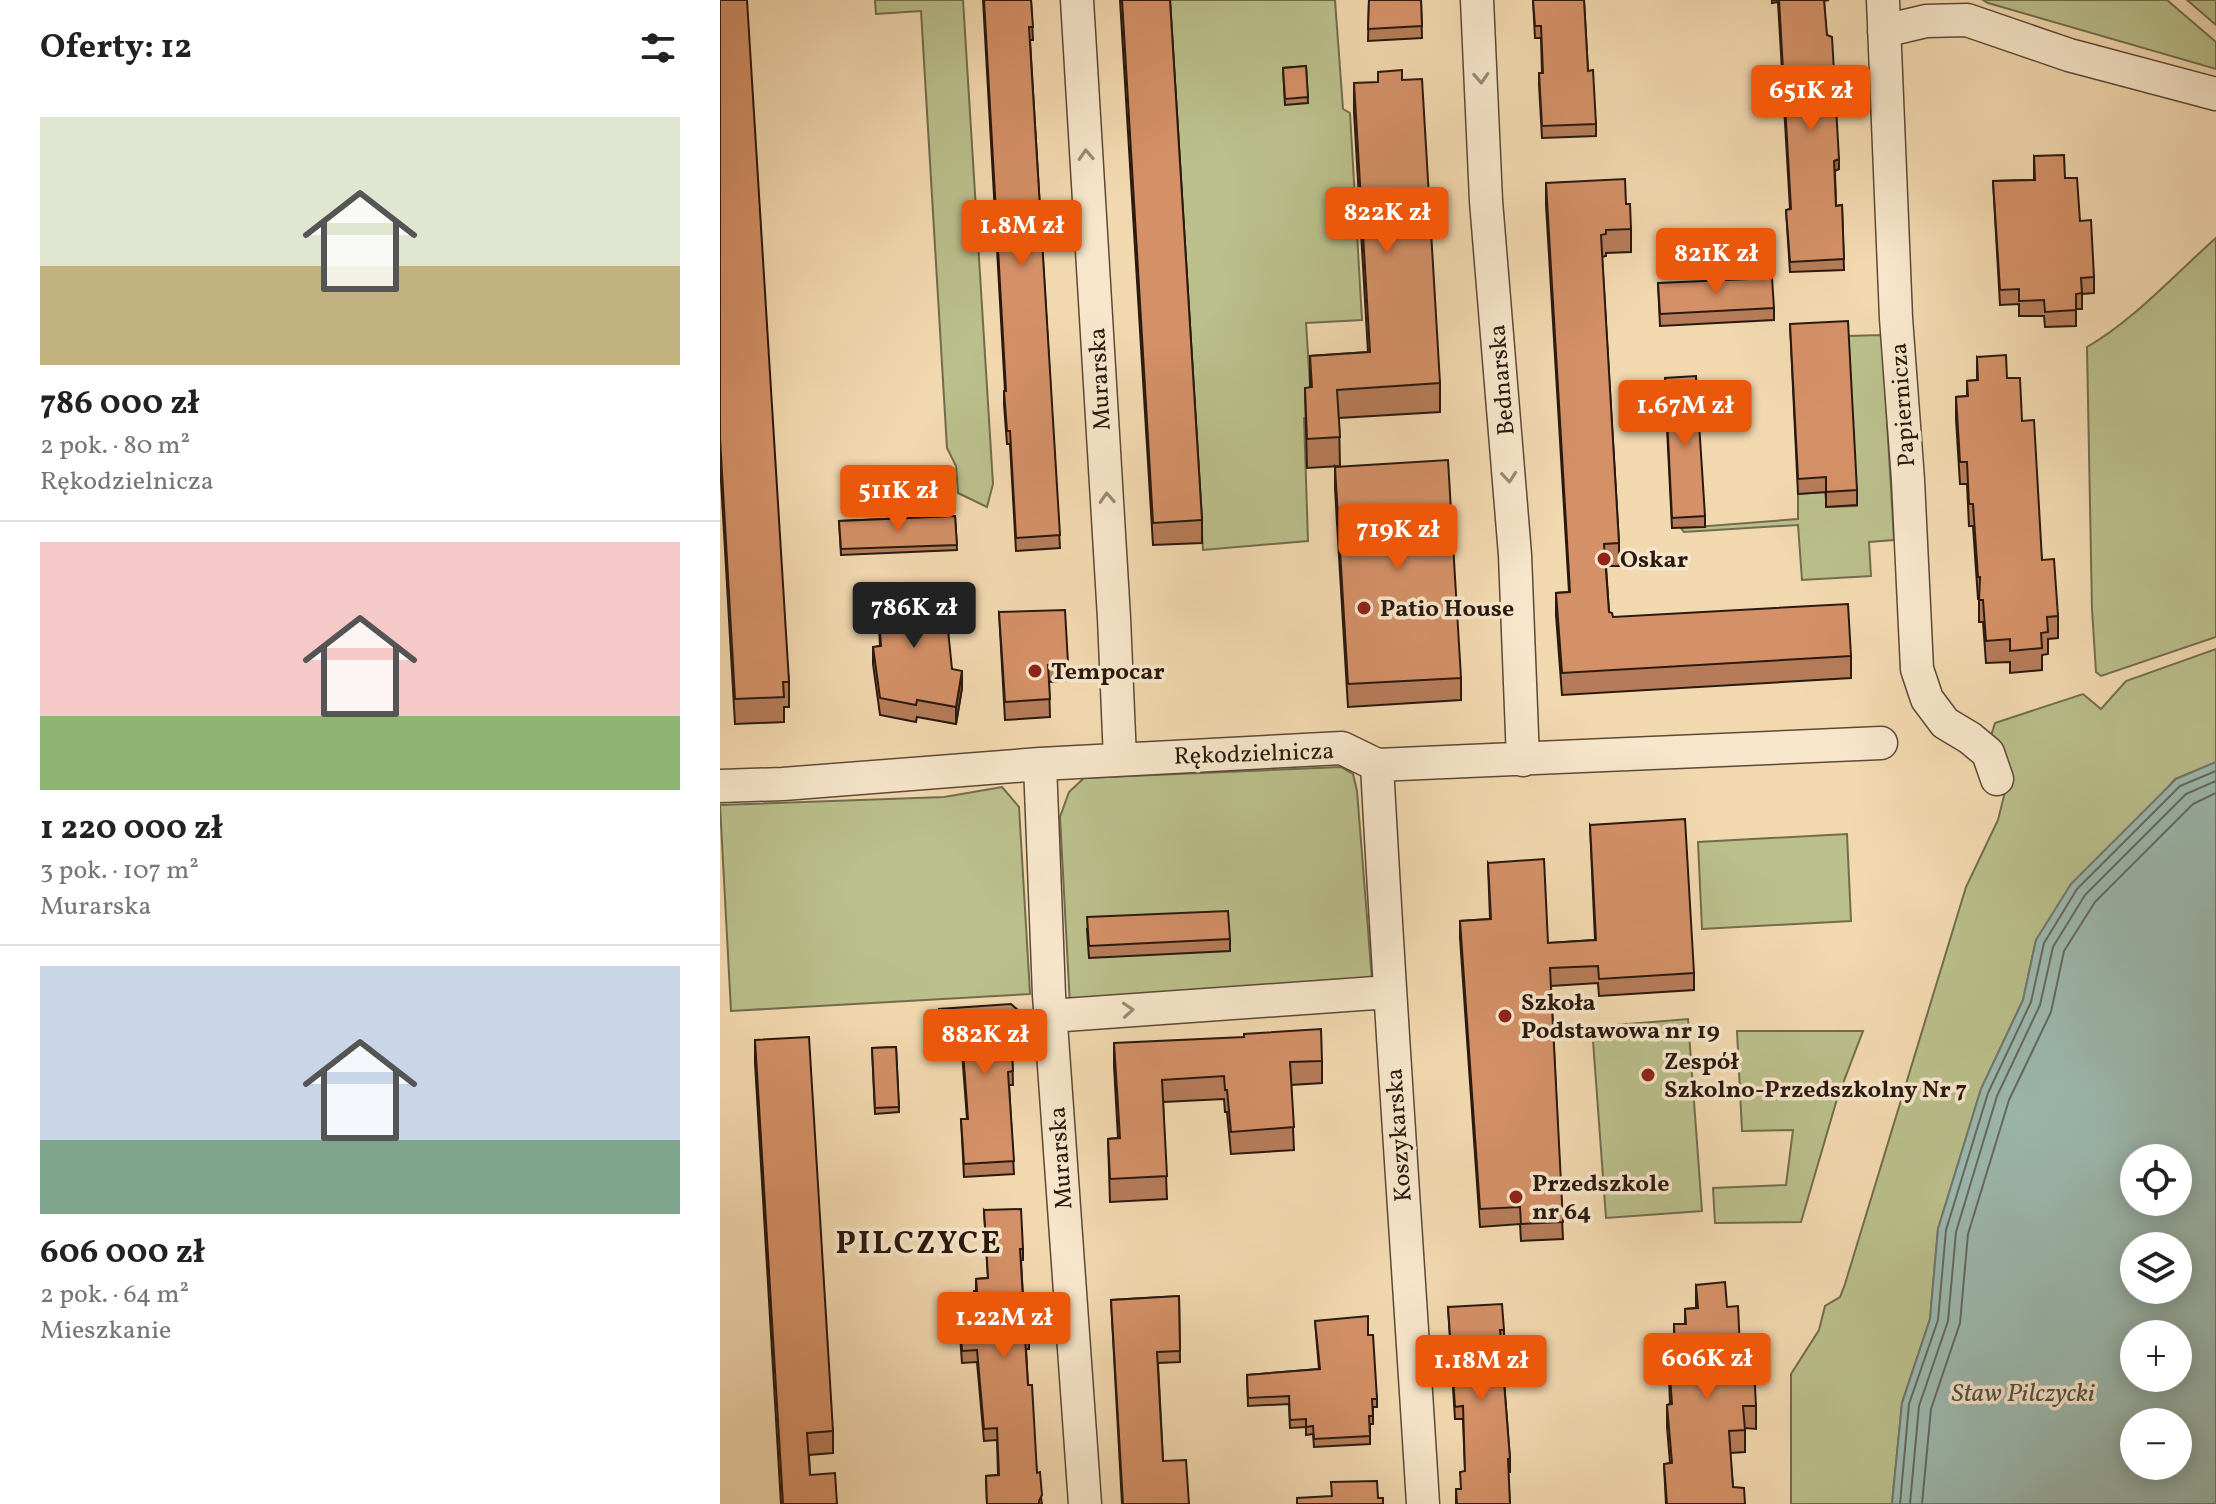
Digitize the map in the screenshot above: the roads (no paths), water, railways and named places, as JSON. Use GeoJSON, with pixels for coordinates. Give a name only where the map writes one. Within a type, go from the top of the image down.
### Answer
{"type":"FeatureCollection","features":[{"type":"Feature","properties":{"kind":"street","name":"Murarska"},"geometry":{"type":"LineString","coordinates":[[1077,0],[1120,759]]}},
{"type":"Feature","properties":{"kind":"street","name":"Bednarska"},"geometry":{"type":"LineString","coordinates":[[1477,0],[1486,201],[1515,555],[1523,760]]}},
{"type":"Feature","properties":{"kind":"street"},"geometry":{"type":"LineString","coordinates":[[1883,16],[1926,21],[1958,10],[2069,55],[2216,94]]}},
{"type":"Feature","properties":{"kind":"street","name":"Papiernicza"},"geometry":{"type":"LineString","coordinates":[[1883,16],[1896,329],[1908,480],[1917,669],[1927,699],[1945,723],[1988,753],[1997,779]]}},
{"type":"Feature","properties":{"kind":"street","name":"Rękodzielnicza"},"geometry":{"type":"LineString","coordinates":[[720,786],[1120,759],[1342,748],[1377,765],[1881,743]]}},
{"type":"Feature","properties":{"kind":"street","name":"Murarska"},"geometry":{"type":"LineString","coordinates":[[1040,764],[1050,1016],[1085,1504]]}},
{"type":"Feature","properties":{"kind":"street","name":"Koszykarska"},"geometry":{"type":"LineString","coordinates":[[1377,765],[1423,1504]]}},
{"type":"Feature","properties":{"kind":"street"},"geometry":{"type":"LineString","coordinates":[[1050,1016],[1389,992]]}},
{"type":"Feature","properties":{"kind":"water","name":"Staw Pilczycki"},"geometry":{"type":"Polygon","coordinates":[[[2216,762],[2216,1504],[1892,1504],[1902,1403],[1930,1319],[1938,1229],[1981,1089],[2023,1000],[2036,940],[2071,884],[2176,779],[2216,762]]]}},
{"type":"Feature","properties":{"kind":"place","name":"Oskar"},"geometry":{"type":"Point","coordinates":[1604,559]}},
{"type":"Feature","properties":{"kind":"place","name":"Patio House"},"geometry":{"type":"Point","coordinates":[1364,608]}},
{"type":"Feature","properties":{"kind":"place","name":"Tempocar"},"geometry":{"type":"Point","coordinates":[1035,671]}},
{"type":"Feature","properties":{"kind":"place","name":"Szkoła Podstawowa nr 19"},"geometry":{"type":"Point","coordinates":[1505,1016]}},
{"type":"Feature","properties":{"kind":"place","name":"Zespół Szkolno-Przedszkolny Nr 7"},"geometry":{"type":"Point","coordinates":[1648,1075]}},
{"type":"Feature","properties":{"kind":"place","name":"Przedszkole nr 64"},"geometry":{"type":"Point","coordinates":[1516,1197]}},
{"type":"Feature","properties":{"kind":"district","name":"PILCZYCE"},"geometry":{"type":"Point","coordinates":[919,1242]}}]}
